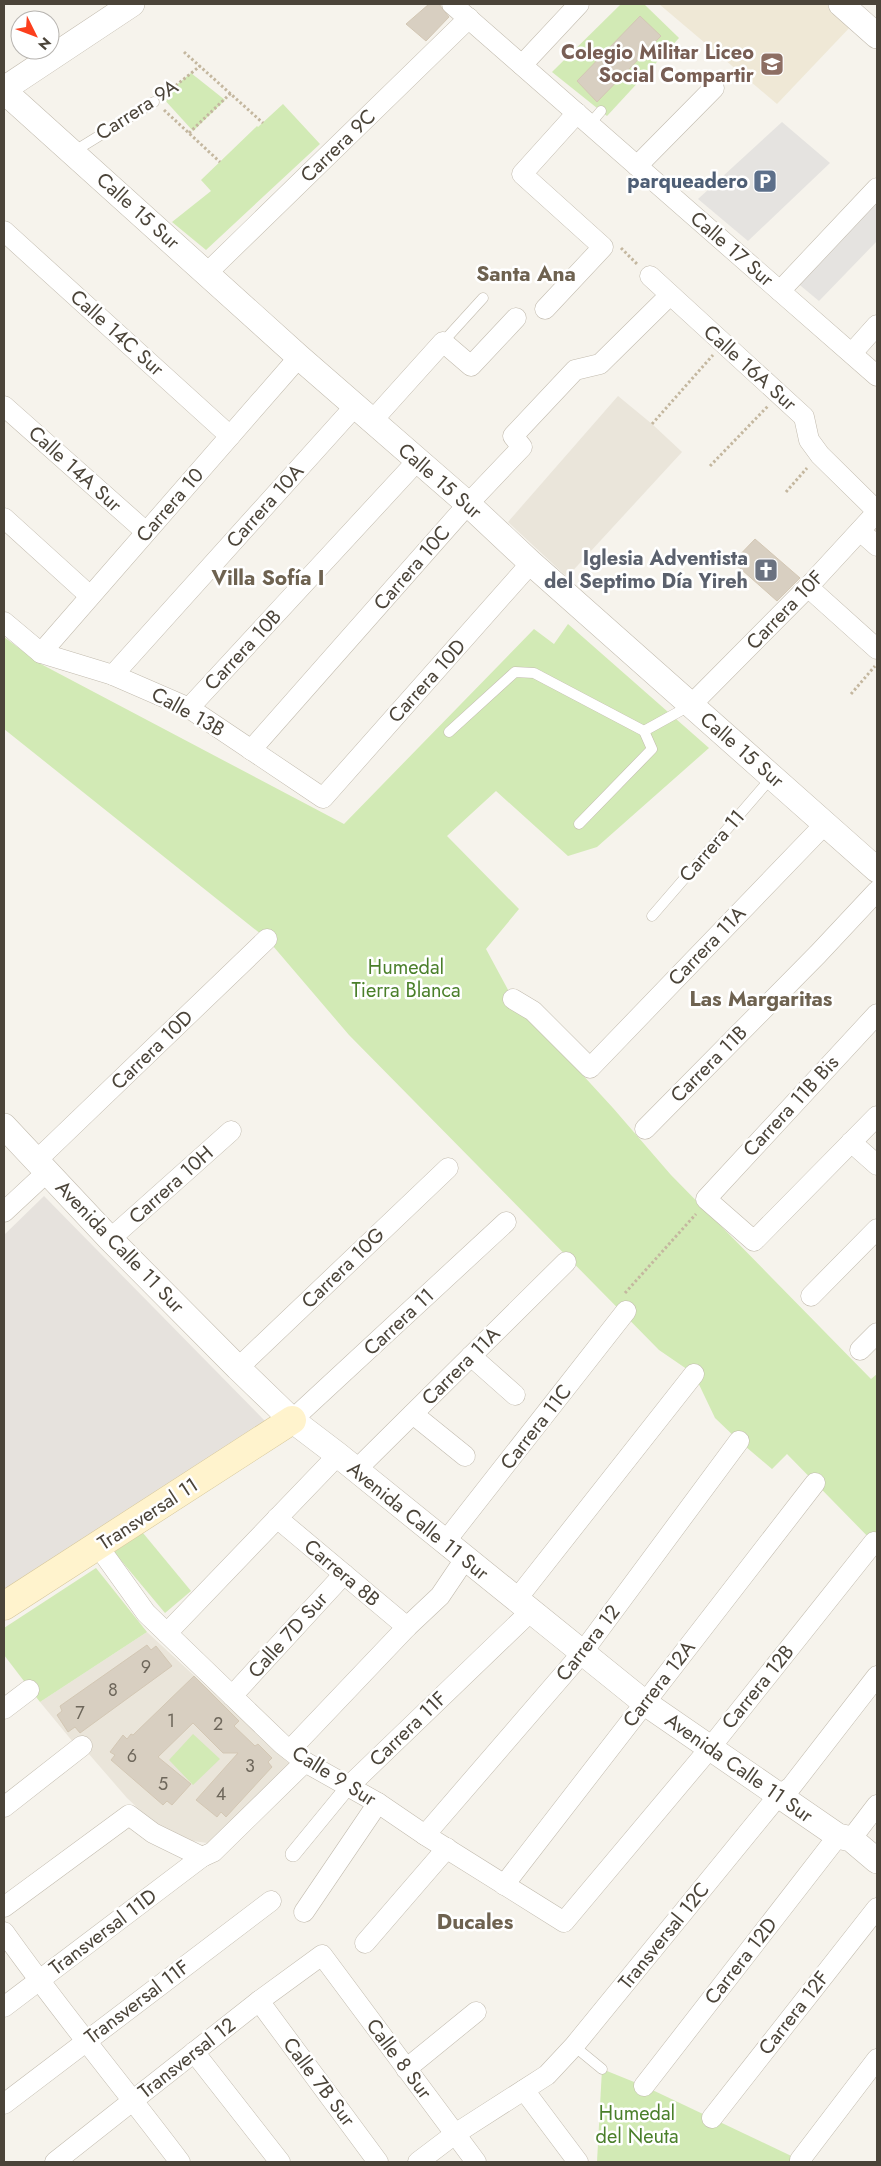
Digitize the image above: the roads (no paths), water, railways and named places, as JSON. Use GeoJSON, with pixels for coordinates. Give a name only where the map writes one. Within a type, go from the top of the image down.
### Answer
{"type":"FeatureCollection","features":[{"type":"Feature","properties":{"kind":"main road","name":"Transversal 11"},"geometry":{"type":"LineString","coordinates":[[4,1606],[292,1420]]}},
{"type":"Feature","properties":{"kind":"street"},"geometry":{"type":"LineString","coordinates":[[4,90],[132,4]]}},
{"type":"Feature","properties":{"kind":"street","name":"Calle 17 Sur"},"geometry":{"type":"LineString","coordinates":[[452,4],[522,65],[589,116],[637,166],[877,376]]}},
{"type":"Feature","properties":{"kind":"street"},"geometry":{"type":"LineString","coordinates":[[522,65],[579,4]]}},
{"type":"Feature","properties":{"kind":"street"},"geometry":{"type":"LineString","coordinates":[[841,4],[877,36]]}},
{"type":"Feature","properties":{"kind":"street","name":"Carrera 9C"},"geometry":{"type":"LineString","coordinates":[[207,273],[469,18]]}},
{"type":"Feature","properties":{"kind":"street"},"geometry":{"type":"LineString","coordinates":[[637,166],[714,88]]}},
{"type":"Feature","properties":{"kind":"street","name":"Calle 15 Sur"},"geometry":{"type":"LineString","coordinates":[[4,90],[299,357],[468,504],[531,563],[877,870]]}},
{"type":"Feature","properties":{"kind":"street"},"geometry":{"type":"LineString","coordinates":[[545,308],[603,247],[522,174],[589,116]]}},
{"type":"Feature","properties":{"kind":"street"},"geometry":{"type":"LineString","coordinates":[[780,291],[877,188]]}},
{"type":"Feature","properties":{"kind":"street","name":"Calle 14C Sur"},"geometry":{"type":"LineString","coordinates":[[4,230],[230,436]]}},
{"type":"Feature","properties":{"kind":"street","name":"Calle 16A Sur"},"geometry":{"type":"LineString","coordinates":[[650,276],[804,417],[809,440],[820,455],[877,511]]}},
{"type":"Feature","properties":{"kind":"street","name":"Carrera 10C"},"geometry":{"type":"LineString","coordinates":[[252,750],[468,504],[522,447],[513,436],[575,370],[600,364],[670,295]]}},
{"type":"Feature","properties":{"kind":"street"},"geometry":{"type":"LineString","coordinates":[[443,342],[471,366],[516,318]]}},
{"type":"Feature","properties":{"kind":"street"},"geometry":{"type":"LineString","coordinates":[[852,353],[877,325]]}},
{"type":"Feature","properties":{"kind":"street","name":"Carrera 10A"},"geometry":{"type":"LineString","coordinates":[[114,675],[364,413],[443,342]]}},
{"type":"Feature","properties":{"kind":"street","name":"Carrera 10"},"geometry":{"type":"LineString","coordinates":[[41,653],[299,357]]}},
{"type":"Feature","properties":{"kind":"street","name":"Calle 14A Sur"},"geometry":{"type":"LineString","coordinates":[[4,406],[146,532]]}},
{"type":"Feature","properties":{"kind":"street","name":"Carrera 10B"},"geometry":{"type":"LineString","coordinates":[[189,708],[418,460]]}},
{"type":"Feature","properties":{"kind":"street","name":"Carrera 10F"},"geometry":{"type":"LineString","coordinates":[[691,705],[808,587],[877,511]]}},
{"type":"Feature","properties":{"kind":"street"},"geometry":{"type":"LineString","coordinates":[[4,518],[90,596]]}},
{"type":"Feature","properties":{"kind":"street"},"geometry":{"type":"LineString","coordinates":[[860,531],[877,546]]}},
{"type":"Feature","properties":{"kind":"street","name":"Carrera 10D"},"geometry":{"type":"LineString","coordinates":[[323,798],[531,563]]}},
{"type":"Feature","properties":{"kind":"street"},"geometry":{"type":"LineString","coordinates":[[808,587],[877,649]]}},
{"type":"Feature","properties":{"kind":"street"},"geometry":{"type":"LineString","coordinates":[[4,622],[41,653]]}},
{"type":"Feature","properties":{"kind":"street","name":"Calle 13B"},"geometry":{"type":"LineString","coordinates":[[41,653],[114,675],[189,708],[323,798]]}},
{"type":"Feature","properties":{"kind":"street","name":"Carrera 11A"},"geometry":{"type":"LineString","coordinates":[[514,999],[533,1011],[590,1068],[824,824]]}},
{"type":"Feature","properties":{"kind":"street","name":"Carrera 11B"},"geometry":{"type":"LineString","coordinates":[[645,1130],[877,891]]}},
{"type":"Feature","properties":{"kind":"street","name":"Carrera 10D"},"geometry":{"type":"LineString","coordinates":[[4,1212],[41,1166],[267,939]]}},
{"type":"Feature","properties":{"kind":"street","name":"Carrera 11B Bis"},"geometry":{"type":"LineString","coordinates":[[851,1142],[754,1240],[704,1202],[877,1014]]}},
{"type":"Feature","properties":{"kind":"street"},"geometry":{"type":"LineString","coordinates":[[877,1116],[851,1142],[877,1165]]}},
{"type":"Feature","properties":{"kind":"street","name":"Avenida Calle 11 Sur"},"geometry":{"type":"LineString","coordinates":[[4,1126],[110,1239],[292,1420],[347,1462],[645,1703],[778,1796],[844,1837],[877,1861]]}},
{"type":"Feature","properties":{"kind":"street","name":"Carrera 10H"},"geometry":{"type":"LineString","coordinates":[[110,1239],[232,1131]]}},
{"type":"Feature","properties":{"kind":"street","name":"Carrera 10G"},"geometry":{"type":"LineString","coordinates":[[238,1368],[448,1168]]}},
{"type":"Feature","properties":{"kind":"street","name":"Carrera 11"},"geometry":{"type":"LineString","coordinates":[[292,1420],[506,1222]]}},
{"type":"Feature","properties":{"kind":"street"},"geometry":{"type":"LineString","coordinates":[[811,1296],[877,1229]]}},
{"type":"Feature","properties":{"kind":"street","name":"Carrera 11A"},"geometry":{"type":"LineString","coordinates":[[167,1633],[277,1518],[347,1462],[413,1414],[566,1262]]}},
{"type":"Feature","properties":{"kind":"street","name":"Carrera 11C"},"geometry":{"type":"LineString","coordinates":[[445,1542],[624,1303]]}},
{"type":"Feature","properties":{"kind":"street"},"geometry":{"type":"LineString","coordinates":[[860,1350],[877,1333]]}},
{"type":"Feature","properties":{"kind":"street"},"geometry":{"type":"LineString","coordinates":[[471,1356],[515,1395]]}},
{"type":"Feature","properties":{"kind":"street","name":"Carrera 11F"},"geometry":{"type":"LineString","coordinates":[[293,1854],[348,1787],[523,1606],[694,1374]]}},
{"type":"Feature","properties":{"kind":"street"},"geometry":{"type":"LineString","coordinates":[[413,1414],[466,1456]]}},
{"type":"Feature","properties":{"kind":"street","name":"Carrera 12"},"geometry":{"type":"LineString","coordinates":[[425,1835],[582,1653],[739,1441]]}},
{"type":"Feature","properties":{"kind":"street","name":"Carrera 12A"},"geometry":{"type":"LineString","coordinates":[[504,1885],[815,1483]]}},
{"type":"Feature","properties":{"kind":"street","name":"Carrera 8B"},"geometry":{"type":"LineString","coordinates":[[277,1518],[407,1627]]}},
{"type":"Feature","properties":{"kind":"street","name":"Carrera 12B"},"geometry":{"type":"LineString","coordinates":[[564,1922],[710,1748],[874,1542]]}},
{"type":"Feature","properties":{"kind":"street","name":"Calle 9 Sur"},"geometry":{"type":"LineString","coordinates":[[98,1546],[146,1612],[167,1633],[187,1662],[232,1696],[298,1756],[348,1787],[378,1802],[425,1835],[564,1922]]}},
{"type":"Feature","properties":{"kind":"street"},"geometry":{"type":"LineString","coordinates":[[4,1907],[130,1815],[153,1833],[202,1857],[213,1852],[298,1756],[407,1627],[440,1596],[465,1559]]}},
{"type":"Feature","properties":{"kind":"street","name":"Calle 7D Sur"},"geometry":{"type":"LineString","coordinates":[[232,1696],[344,1574]]}},
{"type":"Feature","properties":{"kind":"street","name":"Transversal 12C"},"geometry":{"type":"LineString","coordinates":[[418,2162],[455,2134],[547,2075],[574,2046],[778,1796],[791,1788],[877,1676]]}},
{"type":"Feature","properties":{"kind":"street"},"geometry":{"type":"LineString","coordinates":[[4,1709],[29,1690]]}},
{"type":"Feature","properties":{"kind":"street"},"geometry":{"type":"LineString","coordinates":[[4,1806],[82,1746]]}},
{"type":"Feature","properties":{"kind":"street"},"geometry":{"type":"LineString","coordinates":[[304,1912],[378,1802]]}},
{"type":"Feature","properties":{"kind":"street","name":"Carrera 12D"},"geometry":{"type":"LineString","coordinates":[[644,2086],[844,1837],[877,1805]]}},
{"type":"Feature","properties":{"kind":"street"},"geometry":{"type":"LineString","coordinates":[[366,1943],[447,1848]]}},
{"type":"Feature","properties":{"kind":"street","name":"Transversal 11D"},"geometry":{"type":"LineString","coordinates":[[4,2006],[202,1857]]}},
{"type":"Feature","properties":{"kind":"street","name":"Transversal 11F"},"geometry":{"type":"LineString","coordinates":[[4,2104],[272,1901]]}},
{"type":"Feature","properties":{"kind":"street","name":"Carrera 12F"},"geometry":{"type":"LineString","coordinates":[[712,2118],[877,1908]]}},
{"type":"Feature","properties":{"kind":"street"},"geometry":{"type":"LineString","coordinates":[[4,1932],[38,1980],[134,2100],[180,2162]]}},
{"type":"Feature","properties":{"kind":"street","name":"Transversal 12"},"geometry":{"type":"LineString","coordinates":[[60,2161],[194,2052],[322,1955]]}},
{"type":"Feature","properties":{"kind":"street","name":"Calle 8 Sur"},"geometry":{"type":"LineString","coordinates":[[322,1955],[476,2162]]}},
{"type":"Feature","properties":{"kind":"street","name":"Calle 7B Sur"},"geometry":{"type":"LineString","coordinates":[[259,2001],[378,2162]]}},
{"type":"Feature","properties":{"kind":"street"},"geometry":{"type":"LineString","coordinates":[[406,2069],[476,2012]]}},
{"type":"Feature","properties":{"kind":"street"},"geometry":{"type":"LineString","coordinates":[[194,2052],[280,2162]]}},
{"type":"Feature","properties":{"kind":"street"},"geometry":{"type":"LineString","coordinates":[[800,2160],[877,2059]]}},
{"type":"Feature","properties":{"kind":"street"},"geometry":{"type":"LineString","coordinates":[[524,2090],[578,2162]]}},
{"type":"Feature","properties":{"kind":"lane","name":"Carrera 9A"},"geometry":{"type":"LineString","coordinates":[[73,152],[154,102]]}},
{"type":"Feature","properties":{"kind":"lane"},"geometry":{"type":"LineString","coordinates":[[443,342],[483,298]]}},
{"type":"Feature","properties":{"kind":"lane"},"geometry":{"type":"LineString","coordinates":[[450,732],[515,672],[534,673],[644,731],[652,749],[579,824]]}},
{"type":"Feature","properties":{"kind":"lane"},"geometry":{"type":"LineString","coordinates":[[644,731],[691,705]]}},
{"type":"Feature","properties":{"kind":"lane","name":"Carrera 11"},"geometry":{"type":"LineString","coordinates":[[652,916],[772,776]]}},
{"type":"Feature","properties":{"kind":"lane"},"geometry":{"type":"LineString","coordinates":[[574,2046],[602,2069]]}},
{"type":"Feature","properties":{"kind":"place","name":"Colegio Militar Liceo Social Compartir"},"geometry":{"type":"Point","coordinates":[772,64]}},
{"type":"Feature","properties":{"kind":"place","name":"parqueadero"},"geometry":{"type":"Point","coordinates":[765,181]}},
{"type":"Feature","properties":{"kind":"place","name":"Iglesia Adventista del Septimo Día Yireh"},"geometry":{"type":"Point","coordinates":[766,570]}},
{"type":"Feature","properties":{"kind":"district","name":"Santa Ana"},"geometry":{"type":"Point","coordinates":[526,274]}},
{"type":"Feature","properties":{"kind":"district","name":"Villa Sofía I"},"geometry":{"type":"Point","coordinates":[268,578]}},
{"type":"Feature","properties":{"kind":"district","name":"Las Margaritas"},"geometry":{"type":"Point","coordinates":[761,999]}},
{"type":"Feature","properties":{"kind":"district","name":"Ducales"},"geometry":{"type":"Point","coordinates":[475,1922]}},
{"type":"Feature","properties":{"kind":"park label","name":"Humedal Tierra Blanca"},"geometry":{"type":"Point","coordinates":[406,978]}},
{"type":"Feature","properties":{"kind":"park label","name":"Humedal del Neuta"},"geometry":{"type":"Point","coordinates":[637,2124]}}]}
